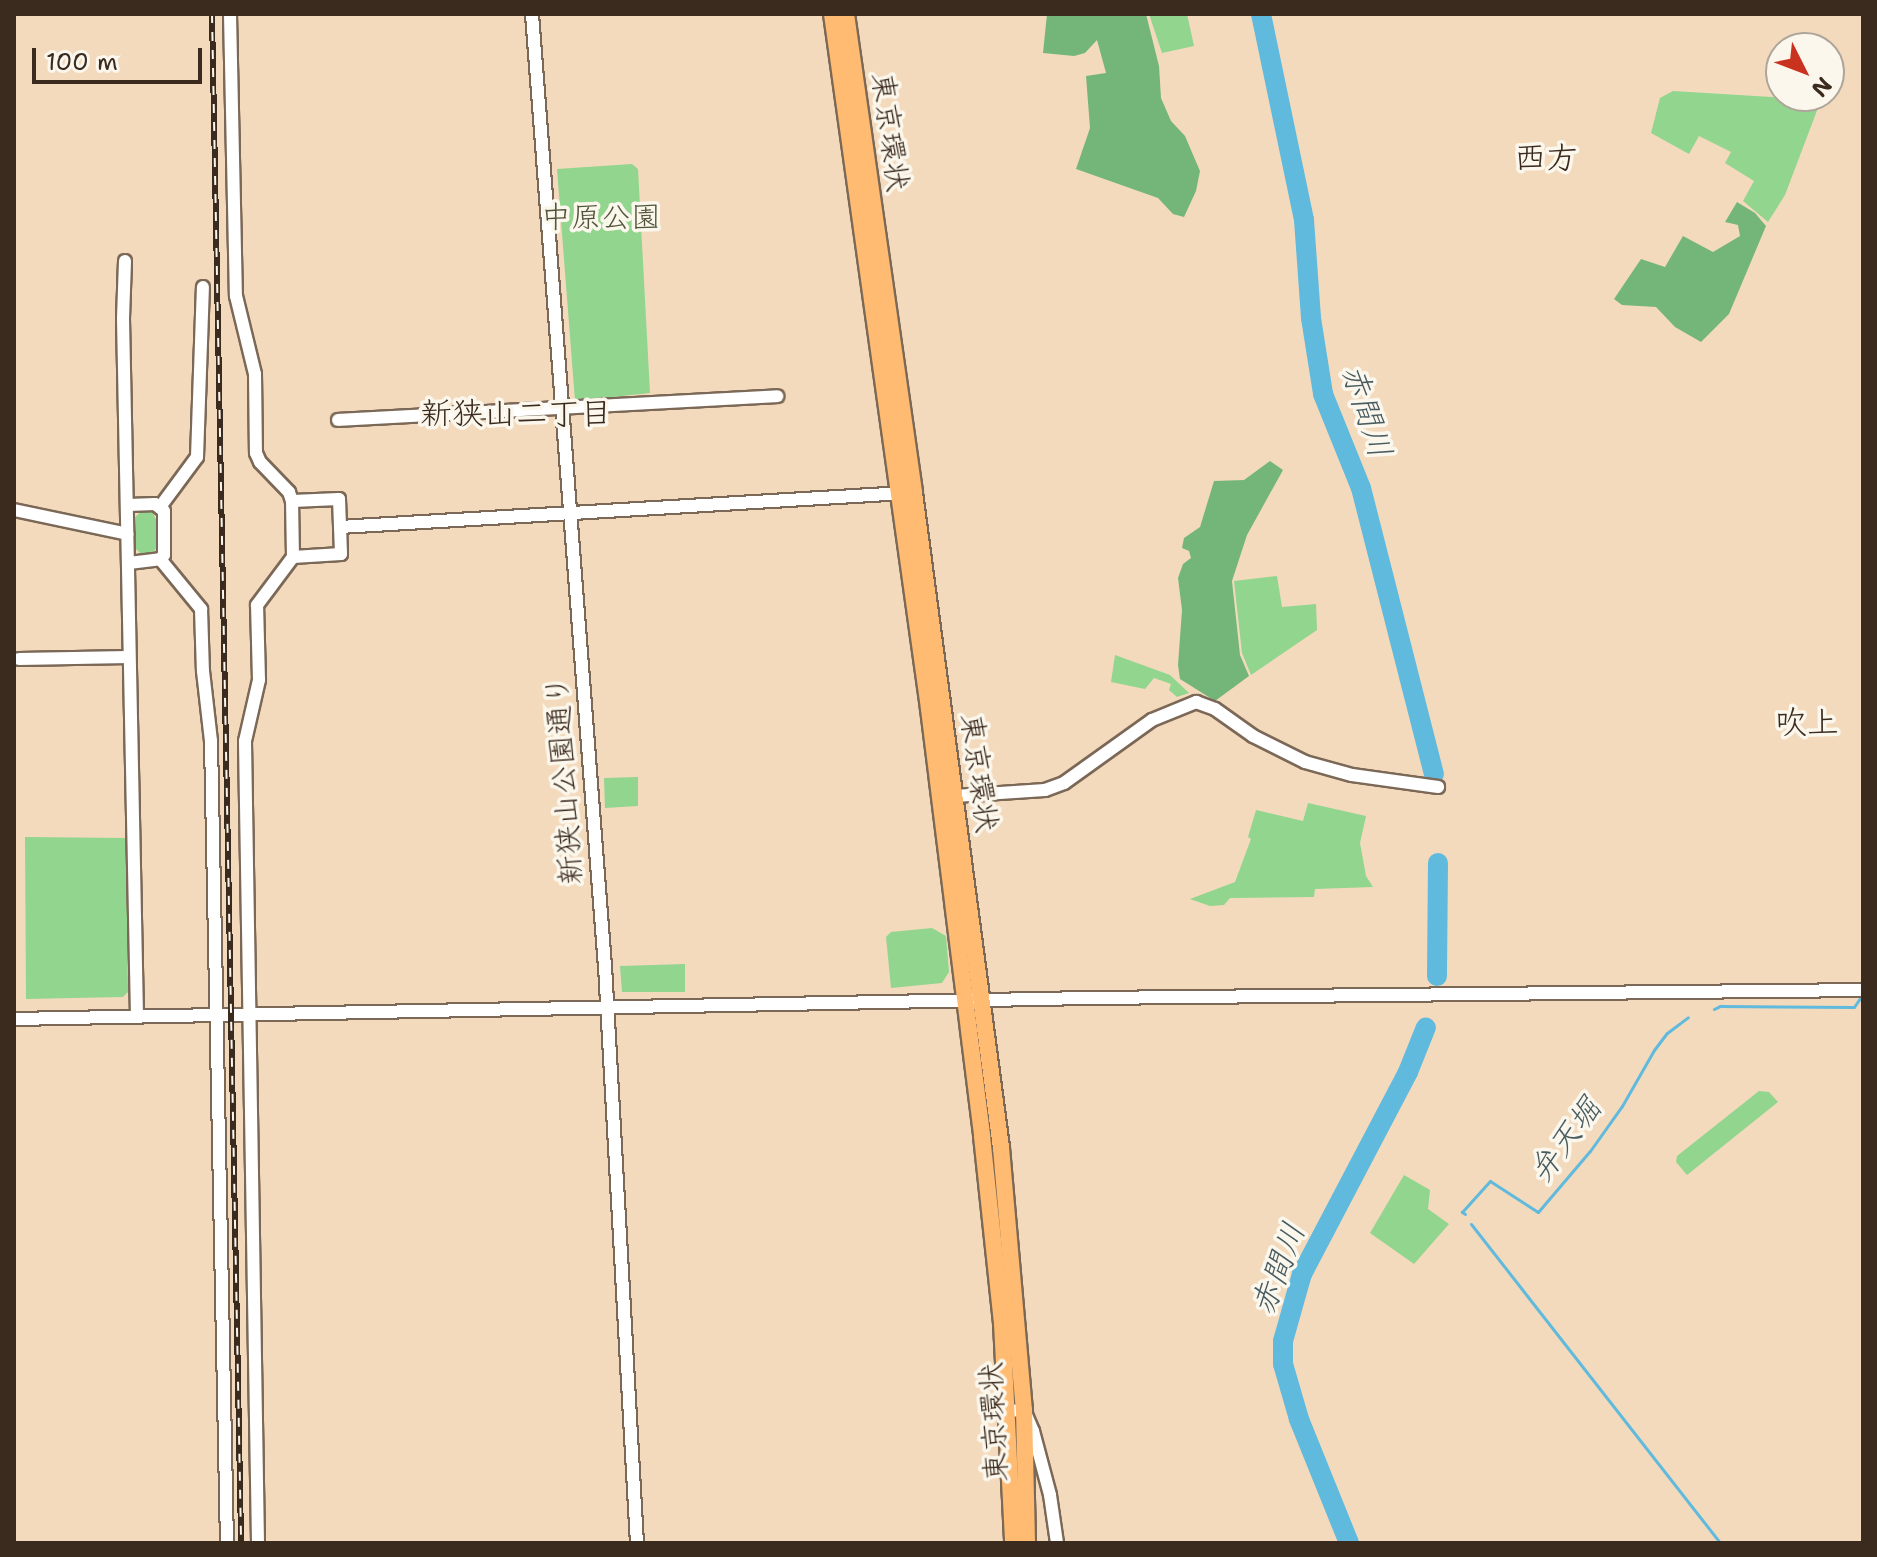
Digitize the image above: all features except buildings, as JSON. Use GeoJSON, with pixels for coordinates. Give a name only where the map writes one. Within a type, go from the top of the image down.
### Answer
{"type":"FeatureCollection","features":[{"type":"Feature","properties":{"kind":"highway","name":"東京環状"},"geometry":{"type":"LineString","coordinates":[[832,14],[955,796],[983,1000],[1001,1148],[1027,1543]]}},
{"type":"Feature","properties":{"kind":"highway","name":"東京環状"},"geometry":{"type":"LineString","coordinates":[[846,14],[906,493],[1002,1323],[1016,1410],[1013,1543]]}},
{"type":"Feature","properties":{"kind":"street"},"geometry":{"type":"LineString","coordinates":[[230,14],[236,296],[255,374],[256,453],[260,462],[289,492],[292,501],[293,557],[257,605],[259,680],[245,741],[258,1543]]}},
{"type":"Feature","properties":{"kind":"street","name":"新狭山公園通り"},"geometry":{"type":"LineString","coordinates":[[532,14],[607,1007],[637,1543]]}},
{"type":"Feature","properties":{"kind":"street"},"geometry":{"type":"LineString","coordinates":[[125,261],[123,319],[137,1016]]}},
{"type":"Feature","properties":{"kind":"street"},"geometry":{"type":"LineString","coordinates":[[129,563],[160,559],[164,555],[165,528],[160,507],[197,457],[203,287]]}},
{"type":"Feature","properties":{"kind":"street"},"geometry":{"type":"LineString","coordinates":[[338,420],[777,396]]}},
{"type":"Feature","properties":{"kind":"street"},"geometry":{"type":"LineString","coordinates":[[340,527],[906,493]]}},
{"type":"Feature","properties":{"kind":"street"},"geometry":{"type":"LineString","coordinates":[[292,501],[339,499],[341,554],[293,557]]}},
{"type":"Feature","properties":{"kind":"street"},"geometry":{"type":"LineString","coordinates":[[128,505],[160,507]]}},
{"type":"Feature","properties":{"kind":"street"},"geometry":{"type":"LineString","coordinates":[[14,510],[128,534]]}},
{"type":"Feature","properties":{"kind":"street"},"geometry":{"type":"LineString","coordinates":[[160,559],[201,609],[203,671],[211,741],[227,1543]]}},
{"type":"Feature","properties":{"kind":"street"},"geometry":{"type":"LineString","coordinates":[[19,659],[129,657]]}},
{"type":"Feature","properties":{"kind":"street"},"geometry":{"type":"LineString","coordinates":[[955,796],[1045,790],[1064,783],[1152,720],[1196,702],[1215,709],[1253,736],[1305,762],[1352,775],[1438,787]]}},
{"type":"Feature","properties":{"kind":"street"},"geometry":{"type":"LineString","coordinates":[[14,1019],[964,1000],[1863,990]]}},
{"type":"Feature","properties":{"kind":"street"},"geometry":{"type":"LineString","coordinates":[[1016,1410],[1042,1460],[1057,1543]]}},
{"type":"Feature","properties":{"kind":"green space"},"geometry":{"type":"Polygon","coordinates":[[[1047,14],[1146,14],[1159,66],[1161,98],[1171,121],[1185,136],[1200,171],[1196,191],[1184,217],[1173,214],[1158,198],[1076,169],[1090,128],[1086,76],[1106,73],[1097,40],[1085,53],[1074,56],[1043,53],[1047,14]]]}},
{"type":"Feature","properties":{"kind":"green space"},"geometry":{"type":"Polygon","coordinates":[[[1149,14],[1187,14],[1194,46],[1162,53],[1149,14]]]}},
{"type":"Feature","properties":{"kind":"green space"},"geometry":{"type":"Polygon","coordinates":[[[1673,91],[1765,97],[1765,112],[1816,112],[1785,195],[1768,222],[1743,201],[1754,181],[1725,163],[1731,152],[1699,136],[1689,154],[1651,133],[1660,98],[1673,91]]]}},
{"type":"Feature","properties":{"kind":"green space","name":"中原公園"},"geometry":{"type":"Polygon","coordinates":[[[632,164],[638,169],[650,393],[575,401],[557,169],[632,164]]]}},
{"type":"Feature","properties":{"kind":"green space"},"geometry":{"type":"Polygon","coordinates":[[[1737,202],[1755,213],[1766,226],[1729,314],[1701,342],[1675,327],[1656,307],[1622,305],[1614,299],[1641,259],[1665,267],[1683,236],[1713,252],[1740,236],[1738,225],[1725,222],[1737,202]]]}},
{"type":"Feature","properties":{"kind":"green space"},"geometry":{"type":"Polygon","coordinates":[[[1270,461],[1283,470],[1247,535],[1232,581],[1240,655],[1249,676],[1215,701],[1180,679],[1178,665],[1182,610],[1178,578],[1183,564],[1191,558],[1189,551],[1182,548],[1184,538],[1200,527],[1214,481],[1244,480],[1270,461]]]}},
{"type":"Feature","properties":{"kind":"green space"},"geometry":{"type":"Polygon","coordinates":[[[143,510],[152,512],[157,521],[158,546],[152,554],[142,555],[134,547],[134,518],[143,510]]]}},
{"type":"Feature","properties":{"kind":"green space"},"geometry":{"type":"Polygon","coordinates":[[[1277,576],[1282,607],[1316,604],[1317,630],[1251,675],[1242,653],[1234,581],[1277,576]]]}},
{"type":"Feature","properties":{"kind":"green space"},"geometry":{"type":"Polygon","coordinates":[[[1115,655],[1170,675],[1189,693],[1177,697],[1169,690],[1171,684],[1154,678],[1145,689],[1111,682],[1115,655]]]}},
{"type":"Feature","properties":{"kind":"green space"},"geometry":{"type":"Polygon","coordinates":[[[638,777],[638,806],[605,808],[604,778],[638,777]]]}},
{"type":"Feature","properties":{"kind":"green space"},"geometry":{"type":"Polygon","coordinates":[[[1308,803],[1366,816],[1360,843],[1366,876],[1373,887],[1315,889],[1314,897],[1230,898],[1224,905],[1210,906],[1190,899],[1235,882],[1251,839],[1248,837],[1256,810],[1303,821],[1308,803]]]}},
{"type":"Feature","properties":{"kind":"green space"},"geometry":{"type":"Polygon","coordinates":[[[25,837],[126,838],[128,992],[123,997],[26,999],[25,837]]]}},
{"type":"Feature","properties":{"kind":"green space"},"geometry":{"type":"Polygon","coordinates":[[[932,928],[946,936],[949,972],[942,983],[891,988],[886,937],[891,932],[932,928]]]}},
{"type":"Feature","properties":{"kind":"green space"},"geometry":{"type":"Polygon","coordinates":[[[685,964],[685,992],[622,992],[620,966],[685,964]]]}},
{"type":"Feature","properties":{"kind":"green space"},"geometry":{"type":"Polygon","coordinates":[[[1759,1091],[1769,1092],[1778,1102],[1687,1175],[1676,1162],[1677,1156],[1759,1091]]]}},
{"type":"Feature","properties":{"kind":"green space"},"geometry":{"type":"Polygon","coordinates":[[[1404,1175],[1430,1190],[1428,1209],[1449,1224],[1414,1264],[1370,1233],[1404,1175]]]}},
{"type":"Feature","properties":{"kind":"waterway","name":"赤間川"},"geometry":{"type":"LineString","coordinates":[[1261,14],[1304,220],[1311,318],[1323,394],[1361,488],[1434,774]]}},
{"type":"Feature","properties":{"kind":"waterway","name":"赤間川"},"geometry":{"type":"LineString","coordinates":[[1437,976],[1438,863]]}},
{"type":"Feature","properties":{"kind":"waterway","name":"弁天堀"},"geometry":{"type":"LineString","coordinates":[[1714,1009],[1720,1006],[1854,1007],[1860,998]]}},
{"type":"Feature","properties":{"kind":"waterway","name":"弁天堀"},"geometry":{"type":"LineString","coordinates":[[1465,1214],[1462,1212],[1490,1181],[1538,1212],[1590,1151],[1667,1033],[1688,1017]]}},
{"type":"Feature","properties":{"kind":"waterway","name":"赤間川"},"geometry":{"type":"LineString","coordinates":[[1349,1543],[1299,1419],[1283,1364],[1283,1341],[1302,1274],[1408,1072],[1426,1027]]}},
{"type":"Feature","properties":{"kind":"waterway"},"geometry":{"type":"LineString","coordinates":[[1471,1224],[1720,1543]]}},
{"type":"Feature","properties":{"kind":"railway"},"geometry":{"type":"LineString","coordinates":[[212,14],[241,1543]]}},
{"type":"Feature","properties":{"kind":"district","name":"西方"},"geometry":{"type":"Point","coordinates":[1546,157]}},
{"type":"Feature","properties":{"kind":"district","name":"新狭山二丁目"},"geometry":{"type":"Point","coordinates":[516,413]}},
{"type":"Feature","properties":{"kind":"district","name":"吹上"},"geometry":{"type":"Point","coordinates":[1807,722]}}]}
